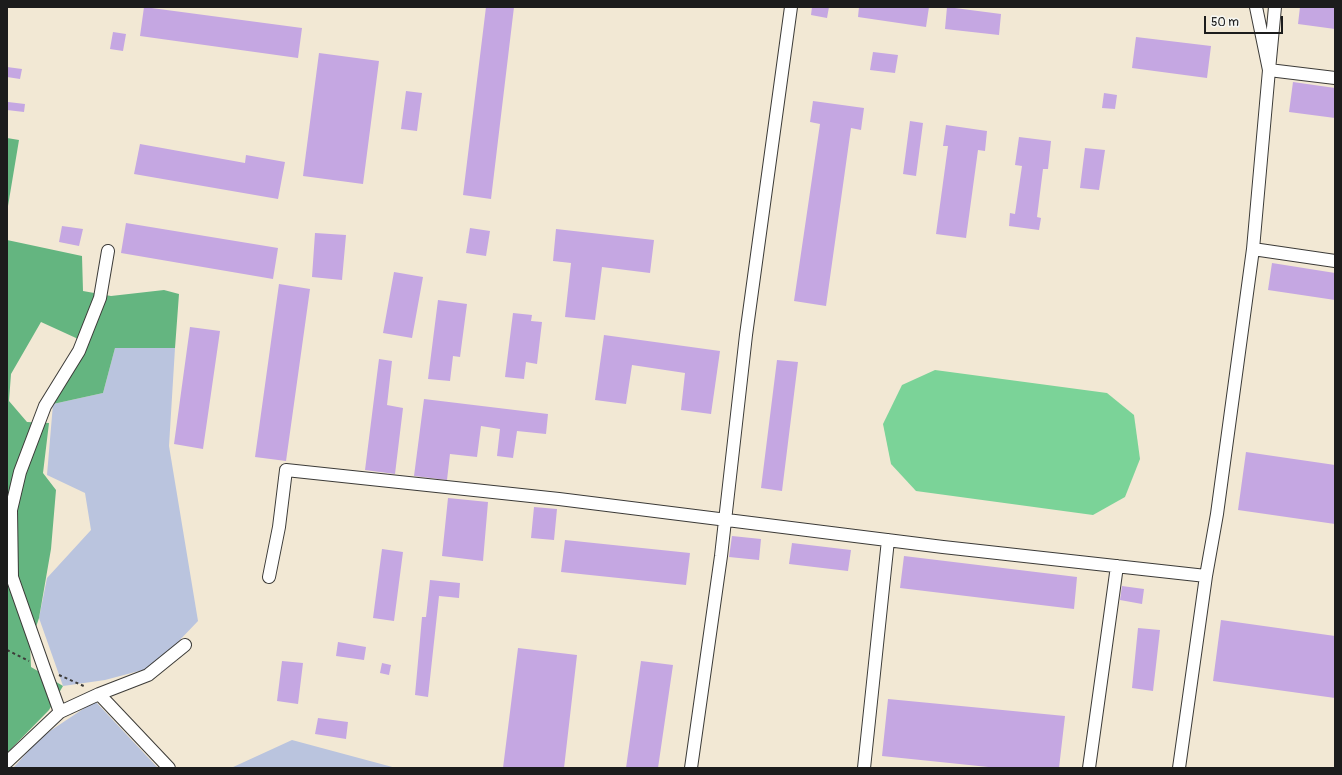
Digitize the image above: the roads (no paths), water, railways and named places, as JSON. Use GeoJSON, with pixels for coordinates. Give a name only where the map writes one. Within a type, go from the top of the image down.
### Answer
{"type":"FeatureCollection","features":[{"type":"Feature","properties":{"kind":"lane"},"geometry":{"type":"LineString","coordinates":[[691,768],[725,520],[747,328],[791,7]]}},
{"type":"Feature","properties":{"kind":"lane"},"geometry":{"type":"LineString","coordinates":[[1256,7],[1269,70]]}},
{"type":"Feature","properties":{"kind":"lane"},"geometry":{"type":"LineString","coordinates":[[1179,768],[1206,576],[1217,514],[1253,250],[1275,7]]}},
{"type":"Feature","properties":{"kind":"lane"},"geometry":{"type":"LineString","coordinates":[[1269,70],[1335,78]]}},
{"type":"Feature","properties":{"kind":"lane"},"geometry":{"type":"LineString","coordinates":[[1253,250],[1335,260]]}},
{"type":"Feature","properties":{"kind":"lane"},"geometry":{"type":"LineString","coordinates":[[60,712],[12,577],[11,510],[20,472],[45,406],[79,351],[100,298],[108,251]]}},
{"type":"Feature","properties":{"kind":"lane"},"geometry":{"type":"LineString","coordinates":[[269,577],[279,527],[286,470],[559,499],[888,540],[1206,576]]}},
{"type":"Feature","properties":{"kind":"lane"},"geometry":{"type":"LineString","coordinates":[[864,768],[888,540]]}},
{"type":"Feature","properties":{"kind":"lane"},"geometry":{"type":"LineString","coordinates":[[1089,768],[1117,566]]}},
{"type":"Feature","properties":{"kind":"lane"},"geometry":{"type":"LineString","coordinates":[[7,762],[60,712],[99,694],[148,675],[185,645]]}},
{"type":"Feature","properties":{"kind":"lane"},"geometry":{"type":"LineString","coordinates":[[99,694],[169,768]]}}]}
